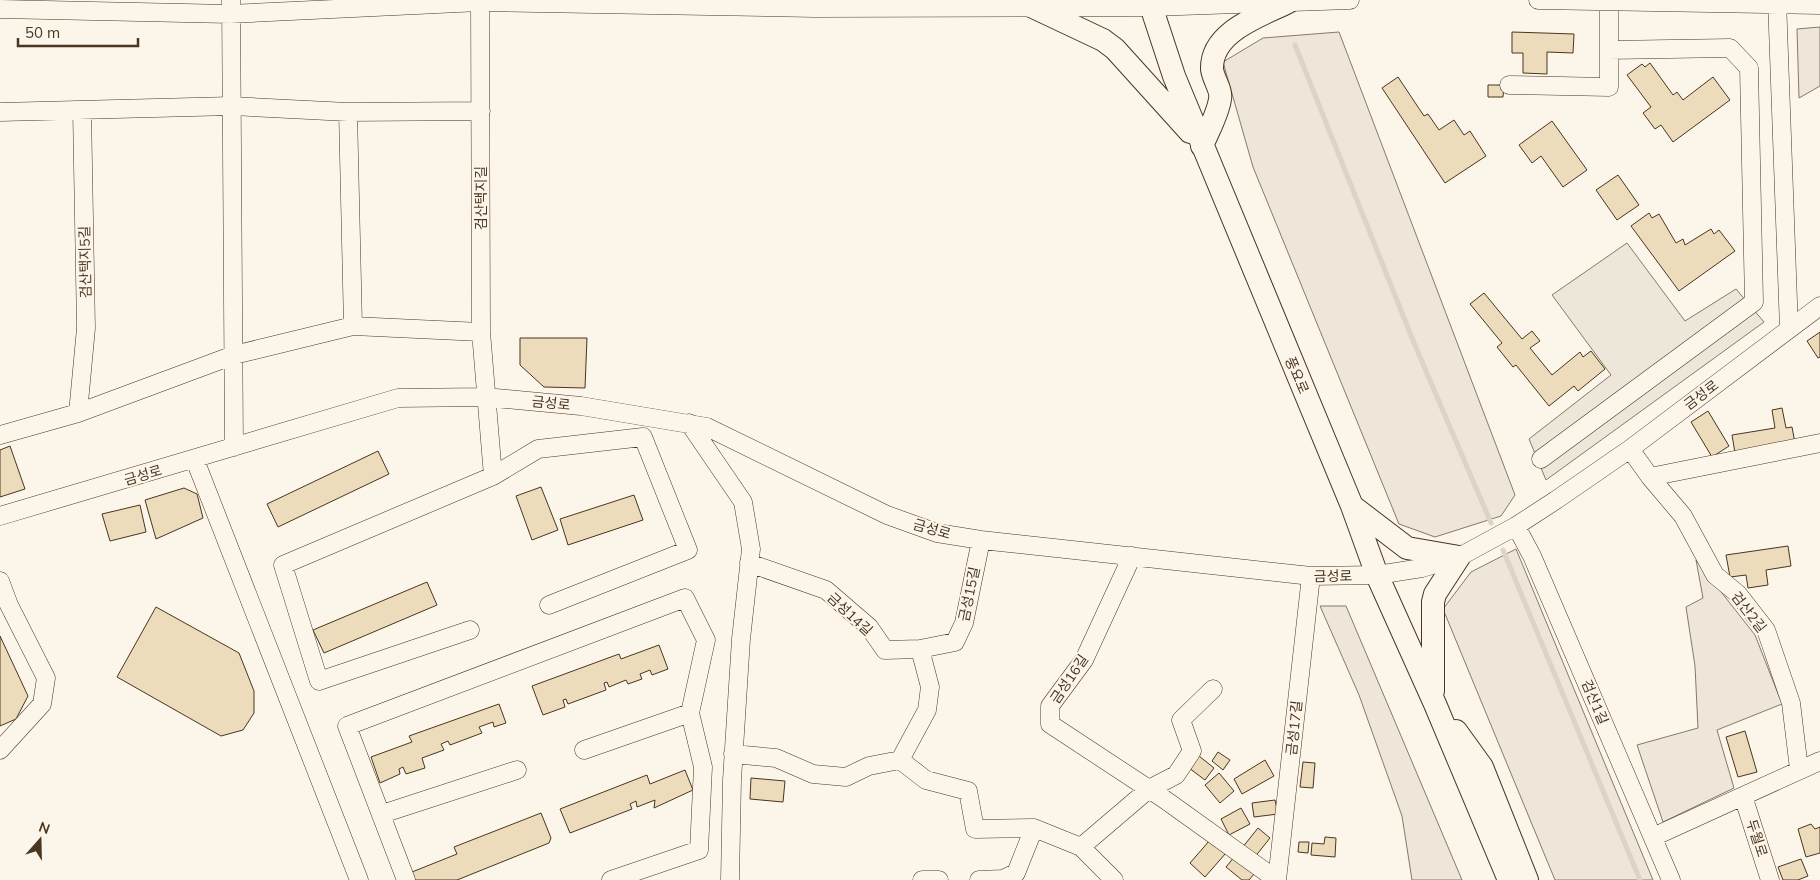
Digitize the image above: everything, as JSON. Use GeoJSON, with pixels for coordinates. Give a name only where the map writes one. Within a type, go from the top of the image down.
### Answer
{"type":"FeatureCollection","features":[{"type":"Feature","properties":{"kind":"main road"},"geometry":{"type":"LineString","coordinates":[[1035,3],[1104,40],[1115,49],[1202,146],[1221,98],[1212,70],[1214,57],[1220,43],[1232,30],[1286,1]]}},
{"type":"Feature","properties":{"kind":"main road","name":"풍요로"},"geometry":{"type":"LineString","coordinates":[[1151,4],[1174,76],[1352,506],[1377,575],[1434,701],[1509,880]]}},
{"type":"Feature","properties":{"kind":"main road"},"geometry":{"type":"LineString","coordinates":[[1352,506],[1407,548],[1459,557],[1435,594],[1433,602],[1434,701],[1453,785],[1492,880]]}},
{"type":"Feature","properties":{"kind":"main road"},"geometry":{"type":"LineString","coordinates":[[1434,701],[1482,766],[1527,880]]}},
{"type":"Feature","properties":{"kind":"street"},"geometry":{"type":"LineString","coordinates":[[0,9],[231,7],[480,1],[814,4],[1151,4],[1350,0]]}},
{"type":"Feature","properties":{"kind":"street"},"geometry":{"type":"LineString","coordinates":[[1538,0],[1777,2],[1820,5]]}},
{"type":"Feature","properties":{"kind":"street","name":"검산택지길"},"geometry":{"type":"LineString","coordinates":[[480,1],[481,332],[493,476]]}},
{"type":"Feature","properties":{"kind":"street"},"geometry":{"type":"LineString","coordinates":[[1509,85],[1609,87],[1609,2]]}},
{"type":"Feature","properties":{"kind":"street"},"geometry":{"type":"LineString","coordinates":[[1777,2],[1789,329]]}},
{"type":"Feature","properties":{"kind":"street"},"geometry":{"type":"LineString","coordinates":[[231,7],[234,447]]}},
{"type":"Feature","properties":{"kind":"street"},"geometry":{"type":"LineString","coordinates":[[1541,459],[1754,302],[1748,68],[1730,48],[1609,50]]}},
{"type":"Feature","properties":{"kind":"street"},"geometry":{"type":"LineString","coordinates":[[0,112],[232,106],[348,112],[481,110]]}},
{"type":"Feature","properties":{"kind":"street","name":"검산택지5길"},"geometry":{"type":"LineString","coordinates":[[78,414],[86,328],[82,110]]}},
{"type":"Feature","properties":{"kind":"street"},"geometry":{"type":"LineString","coordinates":[[348,112],[353,326]]}},
{"type":"Feature","properties":{"kind":"street","name":"금성로"},"geometry":{"type":"LineString","coordinates":[[0,516],[398,398],[486,396],[581,406],[707,427],[887,515],[937,533],[981,540],[1312,576],[1377,575],[1422,568],[1459,557],[1516,526],[1630,449],[1820,306]]}},
{"type":"Feature","properties":{"kind":"street"},"geometry":{"type":"LineString","coordinates":[[0,435],[78,414],[234,355],[353,326],[481,332]]}},
{"type":"Feature","properties":{"kind":"street"},"geometry":{"type":"LineString","coordinates":[[688,423],[743,502],[750,549],[741,639],[734,754],[730,880]]}},
{"type":"Feature","properties":{"kind":"street"},"geometry":{"type":"LineString","coordinates":[[470,630],[319,681],[283,565],[493,476],[538,449],[643,437],[688,550],[549,605]]}},
{"type":"Feature","properties":{"kind":"street"},"geometry":{"type":"LineString","coordinates":[[1650,477],[1820,443]]}},
{"type":"Feature","properties":{"kind":"street","name":"검산2길"},"geometry":{"type":"LineString","coordinates":[[1630,449],[1650,477],[1684,516],[1715,575],[1738,594],[1766,630],[1792,703],[1799,769]]}},
{"type":"Feature","properties":{"kind":"street"},"geometry":{"type":"LineString","coordinates":[[194,460],[359,880]]}},
{"type":"Feature","properties":{"kind":"street","name":"검산1길"},"geometry":{"type":"LineString","coordinates":[[1516,526],[1536,566],[1671,880]]}},
{"type":"Feature","properties":{"kind":"street","name":"금성15길"},"geometry":{"type":"LineString","coordinates":[[920,649],[954,642],[964,623],[981,540]]}},
{"type":"Feature","properties":{"kind":"street","name":"금성16길"},"geometry":{"type":"LineString","coordinates":[[1132,556],[1084,660],[1050,706],[1050,724],[1148,789],[1277,880]]}},
{"type":"Feature","properties":{"kind":"street","name":"금성14길"},"geometry":{"type":"LineString","coordinates":[[749,563],[826,590],[869,628],[884,650],[920,649]]}},
{"type":"Feature","properties":{"kind":"street","name":"금성17길"},"geometry":{"type":"LineString","coordinates":[[1277,880],[1312,576]]}},
{"type":"Feature","properties":{"kind":"street"},"geometry":{"type":"LineString","coordinates":[[0,581],[9,604],[46,678],[42,704],[0,750]]}},
{"type":"Feature","properties":{"kind":"street"},"geometry":{"type":"LineString","coordinates":[[406,880],[347,726],[685,598],[706,640],[690,713],[703,767],[699,850],[611,880]]}},
{"type":"Feature","properties":{"kind":"street"},"geometry":{"type":"LineString","coordinates":[[900,760],[926,710],[930,687],[920,649]]}},
{"type":"Feature","properties":{"kind":"street"},"geometry":{"type":"LineString","coordinates":[[1081,847],[1148,789],[1176,775],[1192,751],[1181,720],[1213,690]]}},
{"type":"Feature","properties":{"kind":"street"},"geometry":{"type":"LineString","coordinates":[[584,750],[690,713]]}},
{"type":"Feature","properties":{"kind":"street"},"geometry":{"type":"LineString","coordinates":[[734,754],[776,758],[813,774],[846,777],[869,766],[900,760],[926,780],[968,791],[974,829],[1034,828],[1081,847],[1114,880]]}},
{"type":"Feature","properties":{"kind":"street"},"geometry":{"type":"LineString","coordinates":[[1653,837],[1820,761]]}},
{"type":"Feature","properties":{"kind":"street"},"geometry":{"type":"LineString","coordinates":[[382,814],[517,770]]}},
{"type":"Feature","properties":{"kind":"street","name":"두월로"},"geometry":{"type":"LineString","coordinates":[[1743,796],[1770,880]]}},
{"type":"Feature","properties":{"kind":"street"},"geometry":{"type":"LineString","coordinates":[[979,880],[1003,879],[1016,873],[1034,828]]}},
{"type":"Feature","properties":{"kind":"street"},"geometry":{"type":"LineString","coordinates":[[922,880],[939,880]]}},
{"type":"Feature","properties":{"kind":"shaded area"},"geometry":{"type":"Polygon","coordinates":[[[1820,27],[1820,86],[1799,98],[1797,29],[1820,27]]]}},
{"type":"Feature","properties":{"kind":"shaded area"},"geometry":{"type":"Polygon","coordinates":[[[1339,32],[1515,495],[1501,516],[1435,537],[1399,524],[1253,167],[1223,62],[1263,38],[1339,32]]]}},
{"type":"Feature","properties":{"kind":"shaded area"},"geometry":{"type":"Polygon","coordinates":[[[1627,243],[1685,321],[1736,289],[1764,322],[1546,480],[1529,439],[1611,375],[1552,295],[1627,243]]]}},
{"type":"Feature","properties":{"kind":"shaded area"},"geometry":{"type":"Polygon","coordinates":[[[1516,549],[1653,880],[1555,880],[1443,609],[1471,572],[1516,549]]]}},
{"type":"Feature","properties":{"kind":"shaded area"},"geometry":{"type":"Polygon","coordinates":[[[1696,560],[1755,635],[1782,704],[1717,730],[1734,788],[1663,822],[1637,745],[1698,728],[1695,666],[1686,607],[1703,598],[1696,560]]]}},
{"type":"Feature","properties":{"kind":"shaded area"},"geometry":{"type":"Polygon","coordinates":[[[1320,606],[1346,606],[1462,880],[1412,880],[1402,816],[1359,695],[1320,606]]]}},
{"type":"Feature","properties":{"kind":"building"},"geometry":{"type":"Polygon","coordinates":[[[1512,32],[1574,34],[1573,53],[1547,52],[1547,74],[1523,73],[1523,53],[1512,53],[1512,32]]]}},
{"type":"Feature","properties":{"kind":"building"},"geometry":{"type":"Polygon","coordinates":[[[1650,63],[1673,95],[1677,92],[1683,100],[1713,77],[1730,100],[1673,142],[1661,125],[1655,129],[1643,113],[1651,107],[1627,75],[1642,64],[1645,67],[1650,63]]]}},
{"type":"Feature","properties":{"kind":"building"},"geometry":{"type":"Polygon","coordinates":[[[1398,77],[1424,116],[1428,114],[1439,130],[1454,120],[1464,135],[1470,131],[1486,156],[1445,183],[1382,88],[1398,77]]]}},
{"type":"Feature","properties":{"kind":"building"},"geometry":{"type":"Polygon","coordinates":[[[1488,85],[1504,85],[1503,97],[1488,97],[1488,85]]]}},
{"type":"Feature","properties":{"kind":"building"},"geometry":{"type":"Polygon","coordinates":[[[1552,121],[1587,170],[1563,187],[1541,156],[1532,163],[1519,145],[1552,121]]]}},
{"type":"Feature","properties":{"kind":"building"},"geometry":{"type":"Polygon","coordinates":[[[1618,175],[1639,205],[1617,220],[1596,190],[1618,175]]]}},
{"type":"Feature","properties":{"kind":"building"},"geometry":{"type":"Polygon","coordinates":[[[1649,213],[1652,218],[1659,214],[1676,243],[1683,239],[1685,245],[1711,229],[1714,234],[1719,230],[1735,251],[1679,291],[1631,226],[1649,213]]]}},
{"type":"Feature","properties":{"kind":"building"},"geometry":{"type":"Polygon","coordinates":[[[1484,293],[1522,339],[1532,331],[1540,341],[1530,348],[1552,375],[1580,352],[1583,357],[1591,351],[1605,369],[1578,391],[1574,386],[1549,406],[1516,365],[1513,367],[1497,347],[1502,343],[1470,304],[1484,293]]]}},
{"type":"Feature","properties":{"kind":"building"},"geometry":{"type":"Polygon","coordinates":[[[1820,332],[1820,357],[1818,358],[1807,341],[1820,332]]]}},
{"type":"Feature","properties":{"kind":"building"},"geometry":{"type":"Polygon","coordinates":[[[520,338],[587,338],[585,388],[544,387],[520,365],[520,338]]]}},
{"type":"Feature","properties":{"kind":"building"},"geometry":{"type":"Polygon","coordinates":[[[1782,408],[1786,428],[1792,427],[1795,443],[1735,453],[1732,435],[1775,428],[1772,410],[1782,408]]]}},
{"type":"Feature","properties":{"kind":"building"},"geometry":{"type":"Polygon","coordinates":[[[1708,411],[1729,446],[1712,457],[1691,422],[1708,411]]]}},
{"type":"Feature","properties":{"kind":"building"},"geometry":{"type":"Polygon","coordinates":[[[10,446],[25,489],[0,497],[0,450],[10,446]]]}},
{"type":"Feature","properties":{"kind":"building"},"geometry":{"type":"Polygon","coordinates":[[[378,451],[389,474],[278,527],[267,504],[378,451]]]}},
{"type":"Feature","properties":{"kind":"building"},"geometry":{"type":"Polygon","coordinates":[[[541,487],[558,530],[532,540],[516,496],[541,487]]]}},
{"type":"Feature","properties":{"kind":"building"},"geometry":{"type":"Polygon","coordinates":[[[184,488],[197,494],[203,518],[156,539],[145,500],[184,488]]]}},
{"type":"Feature","properties":{"kind":"building"},"geometry":{"type":"Polygon","coordinates":[[[634,495],[643,520],[568,545],[560,519],[634,495]]]}},
{"type":"Feature","properties":{"kind":"building"},"geometry":{"type":"Polygon","coordinates":[[[140,505],[146,532],[110,541],[102,514],[140,505]]]}},
{"type":"Feature","properties":{"kind":"building"},"geometry":{"type":"Polygon","coordinates":[[[1788,546],[1791,566],[1766,570],[1768,585],[1748,588],[1746,575],[1730,577],[1726,555],[1788,546]]]}},
{"type":"Feature","properties":{"kind":"building"},"geometry":{"type":"Polygon","coordinates":[[[427,582],[437,605],[324,653],[313,630],[427,582]]]}},
{"type":"Feature","properties":{"kind":"building"},"geometry":{"type":"Polygon","coordinates":[[[156,607],[239,653],[254,691],[254,713],[243,730],[221,736],[117,677],[156,607]]]}},
{"type":"Feature","properties":{"kind":"building"},"geometry":{"type":"Polygon","coordinates":[[[0,636],[28,696],[16,719],[0,726],[0,636]]]}},
{"type":"Feature","properties":{"kind":"building"},"geometry":{"type":"Polygon","coordinates":[[[659,645],[668,669],[652,675],[650,670],[640,674],[642,679],[628,684],[626,680],[609,687],[607,682],[604,683],[606,690],[568,704],[566,699],[563,700],[565,707],[543,715],[532,686],[619,654],[621,659],[659,645]]]}},
{"type":"Feature","properties":{"kind":"building"},"geometry":{"type":"Polygon","coordinates":[[[499,704],[506,723],[494,727],[493,722],[479,727],[482,733],[450,745],[448,741],[441,744],[444,750],[422,758],[425,768],[406,774],[403,767],[399,769],[400,774],[380,783],[371,757],[412,742],[409,736],[499,704]]]}},
{"type":"Feature","properties":{"kind":"building"},"geometry":{"type":"Polygon","coordinates":[[[1745,731],[1757,772],[1738,777],[1726,737],[1745,731]]]}},
{"type":"Feature","properties":{"kind":"building"},"geometry":{"type":"Polygon","coordinates":[[[1218,752],[1230,760],[1223,770],[1212,761],[1218,752]]]}},
{"type":"Feature","properties":{"kind":"building"},"geometry":{"type":"Polygon","coordinates":[[[1199,756],[1214,768],[1205,780],[1189,768],[1199,756]]]}},
{"type":"Feature","properties":{"kind":"building"},"geometry":{"type":"Polygon","coordinates":[[[1265,760],[1274,776],[1242,794],[1234,779],[1265,760]]]}},
{"type":"Feature","properties":{"kind":"building"},"geometry":{"type":"Polygon","coordinates":[[[1303,762],[1315,763],[1313,788],[1300,787],[1303,762]]]}},
{"type":"Feature","properties":{"kind":"building"},"geometry":{"type":"Polygon","coordinates":[[[685,770],[693,790],[654,808],[655,800],[637,807],[636,801],[630,804],[632,809],[570,833],[560,809],[647,775],[650,784],[685,770]]]}},
{"type":"Feature","properties":{"kind":"building"},"geometry":{"type":"Polygon","coordinates":[[[1219,773],[1234,791],[1220,803],[1205,785],[1219,773]]]}},
{"type":"Feature","properties":{"kind":"building"},"geometry":{"type":"Polygon","coordinates":[[[751,778],[785,781],[783,802],[750,799],[751,778]]]}},
{"type":"Feature","properties":{"kind":"building"},"geometry":{"type":"Polygon","coordinates":[[[1275,800],[1278,814],[1254,817],[1252,803],[1275,800]]]}},
{"type":"Feature","properties":{"kind":"building"},"geometry":{"type":"Polygon","coordinates":[[[1241,808],[1250,824],[1229,835],[1221,819],[1241,808]]]}},
{"type":"Feature","properties":{"kind":"building"},"geometry":{"type":"Polygon","coordinates":[[[541,813],[551,838],[549,843],[457,880],[409,880],[407,874],[457,854],[454,847],[541,813]]]}},
{"type":"Feature","properties":{"kind":"building"},"geometry":{"type":"Polygon","coordinates":[[[1811,824],[1815,829],[1820,827],[1820,853],[1806,857],[1798,829],[1811,824]]]}},
{"type":"Feature","properties":{"kind":"building"},"geometry":{"type":"Polygon","coordinates":[[[1258,828],[1270,838],[1254,858],[1242,848],[1258,828]]]}},
{"type":"Feature","properties":{"kind":"building"},"geometry":{"type":"Polygon","coordinates":[[[1325,837],[1336,838],[1335,857],[1311,855],[1312,843],[1324,844],[1325,837]]]}},
{"type":"Feature","properties":{"kind":"building"},"geometry":{"type":"Polygon","coordinates":[[[1210,840],[1226,853],[1205,877],[1190,863],[1210,840]]]}},
{"type":"Feature","properties":{"kind":"building"},"geometry":{"type":"Polygon","coordinates":[[[1299,842],[1309,842],[1308,853],[1298,852],[1299,842]]]}},
{"type":"Feature","properties":{"kind":"building"},"geometry":{"type":"Polygon","coordinates":[[[1235,856],[1255,873],[1249,880],[1242,880],[1226,867],[1235,856]]]}},
{"type":"Feature","properties":{"kind":"building"},"geometry":{"type":"Polygon","coordinates":[[[1801,859],[1808,876],[1798,880],[1783,880],[1778,867],[1801,859]]]}},
{"type":"Feature","properties":{"kind":"waterway"},"geometry":{"type":"LineString","coordinates":[[1295,45],[1414,343],[1491,523]]}},
{"type":"Feature","properties":{"kind":"waterway"},"geometry":{"type":"LineString","coordinates":[[1503,550],[1640,880]]}}]}
